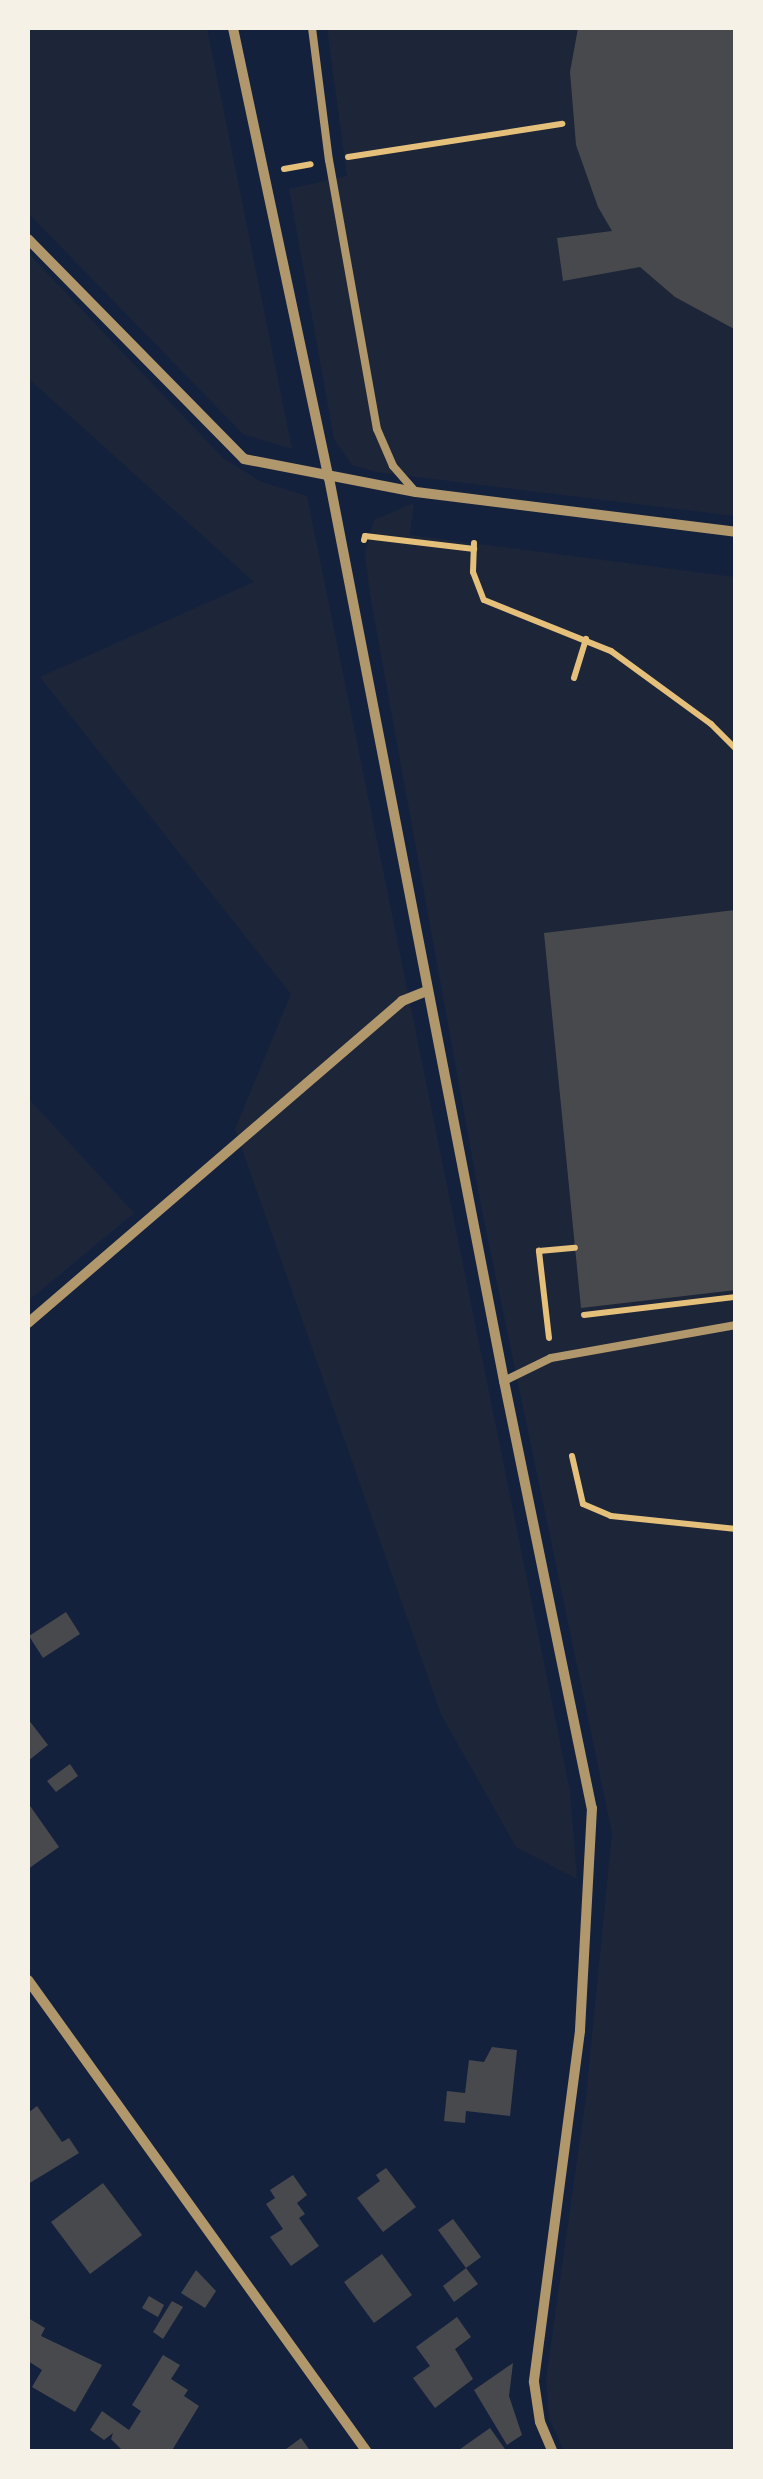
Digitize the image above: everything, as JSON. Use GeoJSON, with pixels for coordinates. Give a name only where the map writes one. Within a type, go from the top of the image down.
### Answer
{"type":"FeatureCollection","features":[{"type":"Feature","properties":{"kind":"street"},"geometry":{"type":"LineString","coordinates":[[234,28],[329,478],[504,1381],[592,1808],[580,2030],[534,2382],[540,2422],[553,2452]]}},
{"type":"Feature","properties":{"kind":"street"},"geometry":{"type":"LineString","coordinates":[[28,239],[244,460],[416,492],[736,532]]}},
{"type":"Feature","properties":{"kind":"street"},"geometry":{"type":"LineString","coordinates":[[28,1323],[402,1001],[427,990]]}},
{"type":"Feature","properties":{"kind":"street"},"geometry":{"type":"LineString","coordinates":[[28,1980],[367,2452]]}},
{"type":"Feature","properties":{"kind":"lane"},"geometry":{"type":"LineString","coordinates":[[312,28],[329,160],[377,429],[393,466],[416,492]]}},
{"type":"Feature","properties":{"kind":"lane"},"geometry":{"type":"LineString","coordinates":[[504,1381],[551,1358],[736,1325]]}},
{"type":"Feature","properties":{"kind":"path"},"geometry":{"type":"LineString","coordinates":[[263,173],[562,124]]}},
{"type":"Feature","properties":{"kind":"path"},"geometry":{"type":"LineString","coordinates":[[345,562],[363,558],[366,536],[474,546],[473,572],[484,600],[543,628],[586,639],[644,672],[736,748]]}},
{"type":"Feature","properties":{"kind":"path"},"geometry":{"type":"LineString","coordinates":[[574,678],[586,639]]}},
{"type":"Feature","properties":{"kind":"path"},"geometry":{"type":"LineString","coordinates":[[551,1358],[539,1251],[575,1248]]}},
{"type":"Feature","properties":{"kind":"path"},"geometry":{"type":"LineString","coordinates":[[584,1314],[736,1297]]}},
{"type":"Feature","properties":{"kind":"path"},"geometry":{"type":"LineString","coordinates":[[572,1456],[583,1504],[612,1516],[736,1529]]}},
{"type":"Feature","properties":{"kind":"shaded area"},"geometry":{"type":"Polygon","coordinates":[[[28,28],[207,28],[292,449],[243,434],[28,213],[28,28]]]}},
{"type":"Feature","properties":{"kind":"shaded area"},"geometry":{"type":"Polygon","coordinates":[[[327,28],[735,28],[735,516],[376,472],[352,465],[334,439],[289,189],[347,176],[327,28]]]}},
{"type":"Feature","properties":{"kind":"shaded area"},"geometry":{"type":"Polygon","coordinates":[[[28,253],[223,458],[261,482],[307,496],[570,1791],[577,1879],[516,1847],[441,1714],[235,1129],[291,994],[40,677],[254,582],[28,378],[28,253]]]}},
{"type":"Feature","properties":{"kind":"shaded area"},"geometry":{"type":"Polygon","coordinates":[[[414,503],[410,535],[735,577],[735,2451],[564,2451],[549,2418],[546,2379],[586,2097],[612,1833],[481,1206],[370,595],[365,553],[374,520],[414,503]]]}},
{"type":"Feature","properties":{"kind":"shaded area"},"geometry":{"type":"Polygon","coordinates":[[[28,1098],[134,1213],[28,1301],[28,1098]]]}},
{"type":"Feature","properties":{"kind":"building"},"geometry":{"type":"Polygon","coordinates":[[[578,28],[736,28],[736,330],[675,297],[640,267],[563,281],[557,238],[612,231],[598,207],[576,145],[570,72],[578,28]]]}},
{"type":"Feature","properties":{"kind":"building"},"geometry":{"type":"Polygon","coordinates":[[[735,910],[736,1290],[581,1308],[544,933],[735,910]]]}},
{"type":"Feature","properties":{"kind":"building"},"geometry":{"type":"Polygon","coordinates":[[[66,1612],[80,1634],[43,1658],[29,1636],[66,1612]]]}},
{"type":"Feature","properties":{"kind":"building"},"geometry":{"type":"Polygon","coordinates":[[[28,1719],[48,1745],[28,1761],[28,1719]]]}},
{"type":"Feature","properties":{"kind":"building"},"geometry":{"type":"Polygon","coordinates":[[[70,1764],[78,1776],[56,1792],[47,1781],[70,1764]]]}},
{"type":"Feature","properties":{"kind":"building"},"geometry":{"type":"Polygon","coordinates":[[[28,1803],[59,1847],[28,1869],[28,1803]]]}},
{"type":"Feature","properties":{"kind":"building"},"geometry":{"type":"Polygon","coordinates":[[[492,2047],[517,2050],[510,2116],[466,2111],[465,2123],[444,2121],[447,2091],[465,2093],[469,2060],[484,2062],[492,2047]]]}},
{"type":"Feature","properties":{"kind":"building"},"geometry":{"type":"Polygon","coordinates":[[[37,2106],[62,2142],[69,2138],[79,2153],[28,2184],[28,2113],[37,2106]]]}},
{"type":"Feature","properties":{"kind":"building"},"geometry":{"type":"Polygon","coordinates":[[[386,2168],[416,2207],[383,2232],[357,2198],[380,2181],[376,2175],[386,2168]]]}},
{"type":"Feature","properties":{"kind":"building"},"geometry":{"type":"Polygon","coordinates":[[[293,2175],[307,2195],[297,2203],[305,2214],[299,2218],[319,2246],[291,2266],[270,2237],[283,2229],[266,2204],[275,2198],[270,2190],[293,2175]]]}},
{"type":"Feature","properties":{"kind":"building"},"geometry":{"type":"Polygon","coordinates":[[[103,2183],[142,2235],[90,2274],[51,2222],[103,2183]]]}},
{"type":"Feature","properties":{"kind":"building"},"geometry":{"type":"Polygon","coordinates":[[[453,2219],[481,2257],[466,2268],[438,2230],[453,2219]]]}},
{"type":"Feature","properties":{"kind":"building"},"geometry":{"type":"Polygon","coordinates":[[[382,2254],[412,2295],[374,2323],[344,2282],[382,2254]]]}},
{"type":"Feature","properties":{"kind":"building"},"geometry":{"type":"Polygon","coordinates":[[[466,2268],[478,2284],[454,2302],[443,2286],[466,2268]]]}},
{"type":"Feature","properties":{"kind":"building"},"geometry":{"type":"Polygon","coordinates":[[[196,2270],[216,2291],[205,2308],[181,2293],[196,2270]]]}},
{"type":"Feature","properties":{"kind":"building"},"geometry":{"type":"Polygon","coordinates":[[[149,2296],[164,2305],[158,2317],[142,2308],[149,2296]]]}},
{"type":"Feature","properties":{"kind":"building"},"geometry":{"type":"Polygon","coordinates":[[[172,2301],[183,2307],[163,2339],[153,2332],[172,2301]]]}},
{"type":"Feature","properties":{"kind":"building"},"geometry":{"type":"Polygon","coordinates":[[[457,2317],[471,2337],[455,2349],[473,2379],[435,2408],[413,2378],[430,2366],[416,2347],[457,2317]]]}},
{"type":"Feature","properties":{"kind":"building"},"geometry":{"type":"Polygon","coordinates":[[[28,2318],[45,2328],[41,2336],[102,2365],[75,2412],[32,2387],[42,2370],[28,2361],[28,2318]]]}},
{"type":"Feature","properties":{"kind":"building"},"geometry":{"type":"Polygon","coordinates":[[[163,2355],[180,2365],[171,2379],[188,2390],[184,2396],[199,2406],[171,2452],[124,2452],[111,2439],[113,2433],[104,2440],[90,2430],[102,2411],[129,2430],[141,2411],[132,2405],[163,2355]]]}},
{"type":"Feature","properties":{"kind":"building"},"geometry":{"type":"Polygon","coordinates":[[[513,2363],[509,2396],[522,2435],[507,2445],[474,2390],[513,2363]]]}},
{"type":"Feature","properties":{"kind":"building"},"geometry":{"type":"Polygon","coordinates":[[[490,2428],[507,2452],[456,2452],[490,2428]]]}},
{"type":"Feature","properties":{"kind":"building"},"geometry":{"type":"Polygon","coordinates":[[[301,2438],[311,2452],[282,2452],[301,2438]]]}}]}
